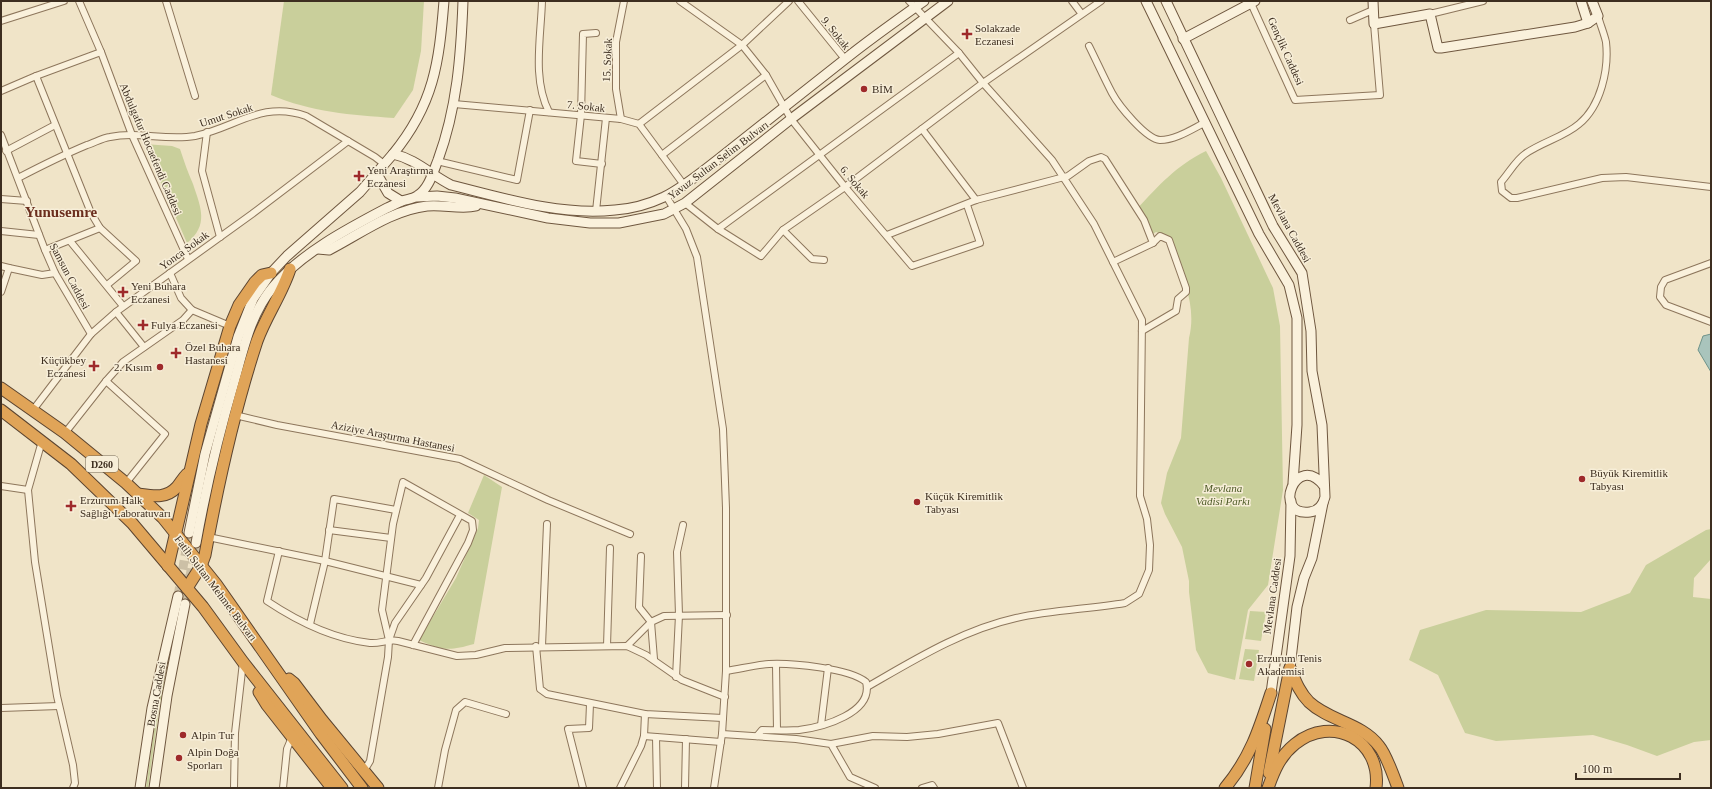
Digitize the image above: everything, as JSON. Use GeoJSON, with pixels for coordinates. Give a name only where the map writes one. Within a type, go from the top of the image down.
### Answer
{"type":"FeatureCollection","features":[{"type":"Feature","properties":{"kind":"highway"},"geometry":{"type":"LineString","coordinates":[[187,588],[201,566],[218,482],[235,415],[262,328],[273,304],[285,284],[290,270]]}},
{"type":"Feature","properties":{"kind":"highway"},"geometry":{"type":"LineString","coordinates":[[168,566],[201,424],[230,326],[239,305],[256,282],[262,275],[271,273]]}},
{"type":"Feature","properties":{"kind":"highway","name":"Fatih Sultan Mehmet Bulvarı"},"geometry":{"type":"LineString","coordinates":[[1,388],[65,433],[126,483],[163,518],[201,566],[321,734],[362,788]]}},
{"type":"Feature","properties":{"kind":"highway","name":"Fatih Sultan Mehmet Bulvarı"},"geometry":{"type":"LineString","coordinates":[[1,410],[42,440],[71,464],[113,503],[150,544],[204,607],[244,663],[342,788]]}},
{"type":"Feature","properties":{"kind":"highway"},"geometry":{"type":"LineString","coordinates":[[138,494],[154,496],[167,494],[173,491],[189,472]]}},
{"type":"Feature","properties":{"kind":"highway"},"geometry":{"type":"LineString","coordinates":[[244,663],[267,705],[332,788]]}},
{"type":"Feature","properties":{"kind":"highway"},"geometry":{"type":"LineString","coordinates":[[1267,788],[1290,668]]}},
{"type":"Feature","properties":{"kind":"highway"},"geometry":{"type":"LineString","coordinates":[[1290,668],[1300,691],[1310,703],[1319,710],[1355,727],[1370,736],[1380,746],[1398,788]]}},
{"type":"Feature","properties":{"kind":"highway"},"geometry":{"type":"LineString","coordinates":[[275,669],[294,683],[322,720],[378,788]]}},
{"type":"Feature","properties":{"kind":"highway"},"geometry":{"type":"LineString","coordinates":[[1225,788],[1244,764],[1256,740],[1271,693]]}},
{"type":"Feature","properties":{"kind":"highway"},"geometry":{"type":"LineString","coordinates":[[1256,788],[1271,693]]}},
{"type":"Feature","properties":{"kind":"highway"},"geometry":{"type":"LineString","coordinates":[[1267,788],[1282,757],[1295,744],[1321,731],[1338,732],[1352,736],[1370,752],[1378,775],[1376,788]]}},
{"type":"Feature","properties":{"kind":"main road"},"geometry":{"type":"LineString","coordinates":[[189,533],[205,454],[238,337],[253,299],[271,273],[287,256],[348,204],[377,174],[412,127],[424,105],[434,79],[439,60],[444,1]]}},
{"type":"Feature","properties":{"kind":"main road"},"geometry":{"type":"LineString","coordinates":[[196,543],[211,465],[248,332],[265,298],[290,270],[318,248],[351,227],[401,201],[417,197],[426,188],[433,174],[454,104],[460,61],[463,1]]}},
{"type":"Feature","properties":{"kind":"main road","name":"Yavuz Sultan Selim Bulvarı"},"geometry":{"type":"LineString","coordinates":[[433,174],[451,185],[484,193],[546,206],[596,211],[631,208],[666,196],[786,108],[912,4],[924,1]]}},
{"type":"Feature","properties":{"kind":"main road","name":"Yavuz Sultan Selim Bulvarı"},"geometry":{"type":"LineString","coordinates":[[417,197],[443,197],[548,218],[604,223],[648,218],[674,209],[685,203],[791,119],[948,1]]}},
{"type":"Feature","properties":{"kind":"main road"},"geometry":{"type":"LineString","coordinates":[[1146,1],[1259,234],[1289,285],[1297,318],[1297,425],[1294,483],[1289,494],[1291,501],[1297,509],[1309,512],[1314,511],[1323,503]]}},
{"type":"Feature","properties":{"kind":"main road","name":"Mevlana Caddesi"},"geometry":{"type":"LineString","coordinates":[[1166,1],[1273,226],[1302,273],[1311,331],[1312,371],[1322,425],[1324,486]]}},
{"type":"Feature","properties":{"kind":"main road"},"geometry":{"type":"LineString","coordinates":[[1580,1],[1588,22]]}},
{"type":"Feature","properties":{"kind":"main road"},"geometry":{"type":"LineString","coordinates":[[1374,24],[1430,14],[1438,48],[1441,48],[1560,30],[1588,22],[1598,16],[1592,1]]}},
{"type":"Feature","properties":{"kind":"main road"},"geometry":{"type":"LineString","coordinates":[[1183,39],[1252,2]]}},
{"type":"Feature","properties":{"kind":"main road","name":"Gençlik Caddesi"},"geometry":{"type":"LineString","coordinates":[[1373,6],[1374,24]]}},
{"type":"Feature","properties":{"kind":"main road"},"geometry":{"type":"LineString","coordinates":[[393,154],[416,161],[433,174]]}},
{"type":"Feature","properties":{"kind":"main road"},"geometry":{"type":"LineString","coordinates":[[377,174],[388,193],[401,201]]}},
{"type":"Feature","properties":{"kind":"main road"},"geometry":{"type":"LineString","coordinates":[[318,248],[329,250],[391,218],[413,209],[437,205],[473,207],[483,205]]}},
{"type":"Feature","properties":{"kind":"main road"},"geometry":{"type":"LineString","coordinates":[[1259,234],[1273,226]]}},
{"type":"Feature","properties":{"kind":"main road"},"geometry":{"type":"LineString","coordinates":[[1290,668],[1297,607],[1304,578],[1314,551],[1325,497],[1324,486],[1315,478],[1309,476],[1298,479],[1294,483]]}},
{"type":"Feature","properties":{"kind":"main road","name":"Mevlana Caddesi"},"geometry":{"type":"LineString","coordinates":[[1271,693],[1290,556],[1291,501]]}},
{"type":"Feature","properties":{"kind":"main road"},"geometry":{"type":"LineString","coordinates":[[140,788],[152,708],[178,596]]}},
{"type":"Feature","properties":{"kind":"main road","name":"Bosna Caddesi"},"geometry":{"type":"LineString","coordinates":[[154,788],[167,696],[186,604]]}},
{"type":"Feature","properties":{"kind":"street"},"geometry":{"type":"LineString","coordinates":[[1,21],[64,1]]}},
{"type":"Feature","properties":{"kind":"street","name":"Abdulgafur Hocaefendi Caddesi"},"geometry":{"type":"LineString","coordinates":[[79,1],[101,52],[132,135],[188,259]]}},
{"type":"Feature","properties":{"kind":"street"},"geometry":{"type":"LineString","coordinates":[[166,1],[195,96]]}},
{"type":"Feature","properties":{"kind":"street"},"geometry":{"type":"LineString","coordinates":[[542,1],[539,68],[543,100],[549,112]]}},
{"type":"Feature","properties":{"kind":"street","name":"15. Sokak"},"geometry":{"type":"LineString","coordinates":[[621,119],[616,89],[616,42],[624,1]]}},
{"type":"Feature","properties":{"kind":"street","name":"6. Sokak"},"geometry":{"type":"LineString","coordinates":[[680,1],[742,46],[766,75],[791,119],[845,187],[912,266],[980,243],[967,205]]}},
{"type":"Feature","properties":{"kind":"street"},"geometry":{"type":"LineString","coordinates":[[684,184],[639,124],[742,46],[789,1]]}},
{"type":"Feature","properties":{"kind":"street","name":"9. Sokak"},"geometry":{"type":"LineString","coordinates":[[798,1],[845,59]]}},
{"type":"Feature","properties":{"kind":"street"},"geometry":{"type":"LineString","coordinates":[[1072,1],[1082,13]]}},
{"type":"Feature","properties":{"kind":"street"},"geometry":{"type":"LineString","coordinates":[[685,203],[718,230],[761,256],[784,230],[845,187],[983,83],[1101,1]]}},
{"type":"Feature","properties":{"kind":"street"},"geometry":{"type":"LineString","coordinates":[[1430,14],[1460,4],[1483,1]]}},
{"type":"Feature","properties":{"kind":"street","name":"Gençlik Caddesi"},"geometry":{"type":"LineString","coordinates":[[1252,2],[1295,100],[1380,95],[1374,24]]}},
{"type":"Feature","properties":{"kind":"street"},"geometry":{"type":"LineString","coordinates":[[867,687],[910,662],[969,633],[1016,618],[1125,603],[1138,594],[1149,570],[1150,545],[1147,519],[1140,496],[1142,320],[1094,224],[1052,160],[983,83],[959,53],[912,4]]}},
{"type":"Feature","properties":{"kind":"street"},"geometry":{"type":"LineString","coordinates":[[1350,20],[1373,6]]}},
{"type":"Feature","properties":{"kind":"street"},"geometry":{"type":"LineString","coordinates":[[1598,16],[1605,40],[1607,60],[1600,91],[1592,108],[1580,123],[1572,129],[1524,154],[1502,182],[1502,191],[1510,198],[1517,198],[1602,178],[1626,177],[1711,187]]}},
{"type":"Feature","properties":{"kind":"street"},"geometry":{"type":"LineString","coordinates":[[596,33],[583,34],[581,115],[576,161],[602,164]]}},
{"type":"Feature","properties":{"kind":"street"},"geometry":{"type":"LineString","coordinates":[[1089,46],[1113,95],[1149,136],[1159,140],[1167,139],[1180,135],[1206,122]]}},
{"type":"Feature","properties":{"kind":"street"},"geometry":{"type":"LineString","coordinates":[[1,92],[36,76],[101,52]]}},
{"type":"Feature","properties":{"kind":"street"},"geometry":{"type":"LineString","coordinates":[[718,230],[959,53]]}},
{"type":"Feature","properties":{"kind":"street"},"geometry":{"type":"LineString","coordinates":[[662,155],[766,75]]}},
{"type":"Feature","properties":{"kind":"street"},"geometry":{"type":"LineString","coordinates":[[36,76],[91,213],[100,228],[136,261],[107,285]]}},
{"type":"Feature","properties":{"kind":"street","name":"7. Sokak"},"geometry":{"type":"LineString","coordinates":[[454,104],[621,119],[639,124]]}},
{"type":"Feature","properties":{"kind":"street","name":"Umut Sokak"},"geometry":{"type":"LineString","coordinates":[[18,178],[67,154],[108,137],[132,135],[180,137],[207,132],[240,119],[276,110],[285,110],[306,116],[375,157],[384,164]]}},
{"type":"Feature","properties":{"kind":"street"},"geometry":{"type":"LineString","coordinates":[[438,161],[517,180],[530,110]]}},
{"type":"Feature","properties":{"kind":"street"},"geometry":{"type":"LineString","coordinates":[[596,211],[606,118]]}},
{"type":"Feature","properties":{"kind":"street"},"geometry":{"type":"LineString","coordinates":[[5,152],[55,125]]}},
{"type":"Feature","properties":{"kind":"street"},"geometry":{"type":"LineString","coordinates":[[922,129],[976,200]]}},
{"type":"Feature","properties":{"kind":"street"},"geometry":{"type":"LineString","coordinates":[[207,132],[202,171],[220,237]]}},
{"type":"Feature","properties":{"kind":"street","name":"Samsun Caddesi"},"geometry":{"type":"LineString","coordinates":[[1,135],[5,152],[18,178],[38,235],[55,273],[91,334]]}},
{"type":"Feature","properties":{"kind":"street","name":"Yonca Sokak"},"geometry":{"type":"LineString","coordinates":[[33,410],[91,334],[123,306],[220,237],[348,141]]}},
{"type":"Feature","properties":{"kind":"street"},"geometry":{"type":"LineString","coordinates":[[887,236],[967,205],[976,200],[1075,172],[1089,161],[1101,157],[1105,159],[1144,220],[1153,243]]}},
{"type":"Feature","properties":{"kind":"street"},"geometry":{"type":"LineString","coordinates":[[666,196],[686,229],[697,257],[723,429],[727,615],[726,672],[722,734],[714,788]]}},
{"type":"Feature","properties":{"kind":"street"},"geometry":{"type":"LineString","coordinates":[[1,199],[27,201]]}},
{"type":"Feature","properties":{"kind":"street"},"geometry":{"type":"LineString","coordinates":[[45,250],[100,228]]}},
{"type":"Feature","properties":{"kind":"street"},"geometry":{"type":"LineString","coordinates":[[784,230],[812,259],[824,260]]}},
{"type":"Feature","properties":{"kind":"street"},"geometry":{"type":"LineString","coordinates":[[1,231],[38,235]]}},
{"type":"Feature","properties":{"kind":"street"},"geometry":{"type":"LineString","coordinates":[[1112,262],[1153,243],[1160,236],[1169,240],[1186,288],[1186,292],[1178,299],[1176,311],[1142,331]]}},
{"type":"Feature","properties":{"kind":"street"},"geometry":{"type":"LineString","coordinates":[[70,241],[123,306]]}},
{"type":"Feature","properties":{"kind":"street"},"geometry":{"type":"LineString","coordinates":[[1711,263],[1665,280],[1661,287],[1660,297],[1666,305],[1711,322]]}},
{"type":"Feature","properties":{"kind":"street"},"geometry":{"type":"LineString","coordinates":[[1,266],[42,275],[55,273]]}},
{"type":"Feature","properties":{"kind":"street"},"geometry":{"type":"LineString","coordinates":[[1,292],[9,268]]}},
{"type":"Feature","properties":{"kind":"street"},"geometry":{"type":"LineString","coordinates":[[170,273],[181,298],[192,310],[230,326]]}},
{"type":"Feature","properties":{"kind":"street"},"geometry":{"type":"LineString","coordinates":[[65,433],[123,362],[184,320],[192,310]]}},
{"type":"Feature","properties":{"kind":"street"},"geometry":{"type":"LineString","coordinates":[[116,312],[144,347]]}},
{"type":"Feature","properties":{"kind":"street"},"geometry":{"type":"LineString","coordinates":[[106,381],[165,434],[126,483]]}},
{"type":"Feature","properties":{"kind":"street","name":"Aziziye Araştırma Hastanesi"},"geometry":{"type":"LineString","coordinates":[[235,415],[276,425],[460,459],[548,500],[630,534]]}},
{"type":"Feature","properties":{"kind":"street"},"geometry":{"type":"LineString","coordinates":[[42,440],[28,490],[35,562],[59,706],[73,765],[76,783],[73,788]]}},
{"type":"Feature","properties":{"kind":"street"},"geometry":{"type":"LineString","coordinates":[[364,771],[370,762],[388,658],[389,640],[382,610],[391,538],[403,482],[472,522],[473,530],[453,573],[413,645]]}},
{"type":"Feature","properties":{"kind":"street"},"geometry":{"type":"LineString","coordinates":[[1,486],[28,490]]}},
{"type":"Feature","properties":{"kind":"street"},"geometry":{"type":"LineString","coordinates":[[310,624],[325,561],[334,499],[396,510]]}},
{"type":"Feature","properties":{"kind":"street"},"geometry":{"type":"LineString","coordinates":[[389,640],[395,624],[421,585],[460,515]]}},
{"type":"Feature","properties":{"kind":"street"},"geometry":{"type":"LineString","coordinates":[[547,524],[539,646],[540,688],[547,694],[645,714],[723,718]]}},
{"type":"Feature","properties":{"kind":"street"},"geometry":{"type":"LineString","coordinates":[[676,677],[679,616],[677,552],[683,526]]}},
{"type":"Feature","properties":{"kind":"street"},"geometry":{"type":"LineString","coordinates":[[329,530],[391,538]]}},
{"type":"Feature","properties":{"kind":"street"},"geometry":{"type":"LineString","coordinates":[[208,537],[325,561],[387,575],[421,585]]}},
{"type":"Feature","properties":{"kind":"street"},"geometry":{"type":"LineString","coordinates":[[607,646],[610,548]]}},
{"type":"Feature","properties":{"kind":"street"},"geometry":{"type":"LineString","coordinates":[[279,551],[267,601],[288,615],[336,634],[366,642],[380,643],[389,640],[457,656],[476,655],[506,648],[539,646],[627,646],[654,660],[676,677],[725,697]]}},
{"type":"Feature","properties":{"kind":"street"},"geometry":{"type":"LineString","coordinates":[[641,556],[639,608],[651,622],[654,660]]}},
{"type":"Feature","properties":{"kind":"street"},"geometry":{"type":"LineString","coordinates":[[627,646],[651,622],[664,616],[727,615]]}},
{"type":"Feature","properties":{"kind":"street"},"geometry":{"type":"LineString","coordinates":[[234,788],[235,733],[244,663]]}},
{"type":"Feature","properties":{"kind":"street"},"geometry":{"type":"LineString","coordinates":[[726,672],[769,664],[828,668],[850,673],[866,682],[867,687],[864,699],[855,710],[845,717],[799,730],[762,730],[757,736]]}},
{"type":"Feature","properties":{"kind":"street"},"geometry":{"type":"LineString","coordinates":[[776,665],[777,730]]}},
{"type":"Feature","properties":{"kind":"street"},"geometry":{"type":"LineString","coordinates":[[821,725],[828,668]]}},
{"type":"Feature","properties":{"kind":"street"},"geometry":{"type":"LineString","coordinates":[[438,788],[445,750],[456,710],[465,702],[506,714]]}},
{"type":"Feature","properties":{"kind":"street"},"geometry":{"type":"LineString","coordinates":[[583,788],[568,729],[589,728],[590,704]]}},
{"type":"Feature","properties":{"kind":"street"},"geometry":{"type":"LineString","coordinates":[[1,708],[59,706]]}},
{"type":"Feature","properties":{"kind":"street"},"geometry":{"type":"LineString","coordinates":[[620,788],[628,775],[644,736],[645,714]]}},
{"type":"Feature","properties":{"kind":"street"},"geometry":{"type":"LineString","coordinates":[[722,734],[757,736],[831,744],[873,736],[907,737],[938,734],[998,723],[1023,788]]}},
{"type":"Feature","properties":{"kind":"street"},"geometry":{"type":"LineString","coordinates":[[644,736],[721,742]]}},
{"type":"Feature","properties":{"kind":"street"},"geometry":{"type":"LineString","coordinates":[[283,788],[287,749],[292,737]]}},
{"type":"Feature","properties":{"kind":"street"},"geometry":{"type":"LineString","coordinates":[[656,737],[657,788]]}},
{"type":"Feature","properties":{"kind":"street"},"geometry":{"type":"LineString","coordinates":[[685,788],[686,739]]}},
{"type":"Feature","properties":{"kind":"street"},"geometry":{"type":"LineString","coordinates":[[831,744],[850,777],[875,788]]}},
{"type":"Feature","properties":{"kind":"street"},"geometry":{"type":"LineString","coordinates":[[922,788],[932,785],[934,788]]}},
{"type":"Feature","properties":{"kind":"green space"},"geometry":{"type":"Polygon","coordinates":[[[284,1],[424,1],[421,51],[413,90],[394,118],[331,112],[286,101],[271,95],[284,1]]]}},
{"type":"Feature","properties":{"kind":"green space"},"geometry":{"type":"Polygon","coordinates":[[[144,144],[172,146],[180,149],[199,201],[201,216],[201,223],[198,230],[187,243],[144,144]]]}},
{"type":"Feature","properties":{"kind":"green space","name":"Mevlana Vadisi Parkı"},"geometry":{"type":"Polygon","coordinates":[[[1206,151],[1221,178],[1273,288],[1280,326],[1283,490],[1268,585],[1248,610],[1235,680],[1208,673],[1196,650],[1189,581],[1182,547],[1161,503],[1167,473],[1181,438],[1191,312],[1182,273],[1167,236],[1156,232],[1150,236],[1137,209],[1177,170],[1206,151]]]}},
{"type":"Feature","properties":{"kind":"green space"},"geometry":{"type":"Polygon","coordinates":[[[484,475],[502,487],[474,644],[452,649],[440,648],[419,640],[456,578],[478,528],[479,520],[468,513],[484,475]]]}},
{"type":"Feature","properties":{"kind":"green space"},"geometry":{"type":"Polygon","coordinates":[[[1711,529],[1711,559],[1694,578],[1693,597],[1711,599],[1711,740],[1694,742],[1657,756],[1593,735],[1496,741],[1465,733],[1438,675],[1409,660],[1420,630],[1486,610],[1581,612],[1630,593],[1646,565],[1706,530],[1711,529]]]}},
{"type":"Feature","properties":{"kind":"green space"},"geometry":{"type":"Polygon","coordinates":[[[181,607],[159,709],[148,788],[146,788],[157,710],[181,607]]]}},
{"type":"Feature","properties":{"kind":"green space","name":"Erzurum Tenis Akademisi"},"geometry":{"type":"Polygon","coordinates":[[[1250,611],[1266,612],[1261,641],[1245,639],[1250,611]]]}},
{"type":"Feature","properties":{"kind":"green space","name":"Erzurum Tenis Akademisi"},"geometry":{"type":"Polygon","coordinates":[[[1245,649],[1259,650],[1254,681],[1239,679],[1245,649]]]}},
{"type":"Feature","properties":{"kind":"water"},"geometry":{"type":"Polygon","coordinates":[[[1711,334],[1711,372],[1698,350],[1703,336],[1711,334]]]}},
{"type":"Feature","properties":{"kind":"tunnel"},"geometry":{"type":"LineString","coordinates":[[178,596],[189,533]]}},
{"type":"Feature","properties":{"kind":"tunnel"},"geometry":{"type":"LineString","coordinates":[[185,604],[196,543]]}},
{"type":"Feature","properties":{"kind":"place","name":"Solakzade Eczanesi"},"geometry":{"type":"Point","coordinates":[967,34]}},
{"type":"Feature","properties":{"kind":"place","name":"BİM"},"geometry":{"type":"Point","coordinates":[864,89]}},
{"type":"Feature","properties":{"kind":"place","name":"Yeni Araştırma Eczanesi"},"geometry":{"type":"Point","coordinates":[359,176]}},
{"type":"Feature","properties":{"kind":"place","name":"Yeni Buhara Eczanesi"},"geometry":{"type":"Point","coordinates":[123,292]}},
{"type":"Feature","properties":{"kind":"place","name":"Fulya Eczanesi"},"geometry":{"type":"Point","coordinates":[143,325]}},
{"type":"Feature","properties":{"kind":"place","name":"Özel Buhara Hastanesi"},"geometry":{"type":"Point","coordinates":[176,353]}},
{"type":"Feature","properties":{"kind":"place","name":"Küçükbey Eczanesi"},"geometry":{"type":"Point","coordinates":[94,366]}},
{"type":"Feature","properties":{"kind":"place","name":"2. Kısım"},"geometry":{"type":"Point","coordinates":[160,367]}},
{"type":"Feature","properties":{"kind":"place","name":"Büyük Kiremitlik Tabyası"},"geometry":{"type":"Point","coordinates":[1582,479]}},
{"type":"Feature","properties":{"kind":"place","name":"Küçük Kiremitlik Tabyası"},"geometry":{"type":"Point","coordinates":[917,502]}},
{"type":"Feature","properties":{"kind":"place","name":"Erzurum Halk Sağlığı Laboratuvarı"},"geometry":{"type":"Point","coordinates":[71,506]}},
{"type":"Feature","properties":{"kind":"place","name":"Erzurum Tenis Akademisi"},"geometry":{"type":"Point","coordinates":[1249,664]}},
{"type":"Feature","properties":{"kind":"place","name":"Alpin Tur"},"geometry":{"type":"Point","coordinates":[183,735]}},
{"type":"Feature","properties":{"kind":"place","name":"Alpin Doğa Sporları"},"geometry":{"type":"Point","coordinates":[179,758]}},
{"type":"Feature","properties":{"kind":"district","name":"Yunusemre"},"geometry":{"type":"Point","coordinates":[61,212]}}]}
